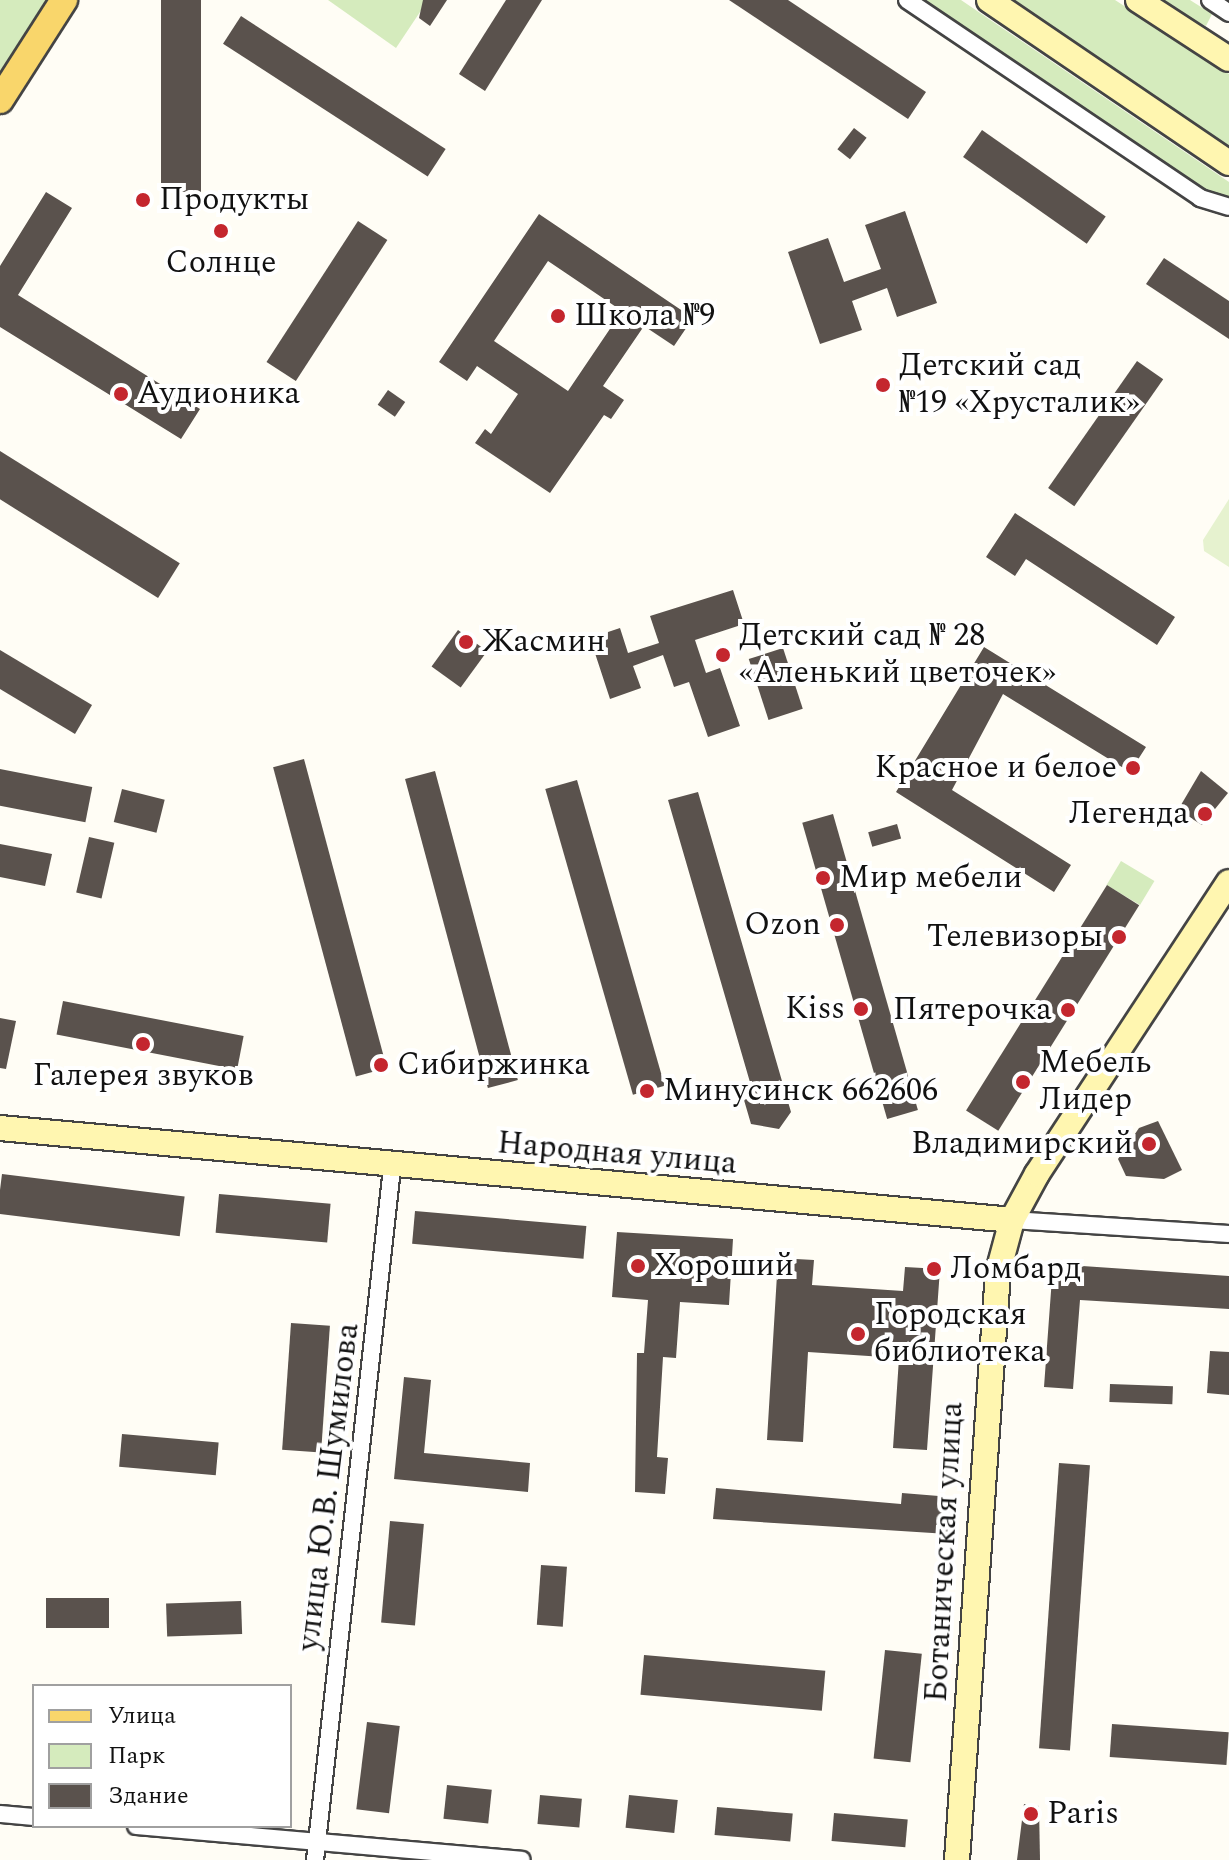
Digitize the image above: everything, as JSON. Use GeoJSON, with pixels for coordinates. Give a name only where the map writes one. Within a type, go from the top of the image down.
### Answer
{"type":"FeatureCollection","features":[{"type":"Feature","properties":{"kind":"main road"},"geometry":{"type":"LineString","coordinates":[[0,100],[64,0]]}},
{"type":"Feature","properties":{"kind":"street"},"geometry":{"type":"LineString","coordinates":[[907,0],[1200,198],[1229,207]]}},
{"type":"Feature","properties":{"kind":"street"},"geometry":{"type":"LineString","coordinates":[[989,0],[1229,163]]}},
{"type":"Feature","properties":{"kind":"street"},"geometry":{"type":"LineString","coordinates":[[1138,0],[1229,59]]}},
{"type":"Feature","properties":{"kind":"street"},"geometry":{"type":"LineString","coordinates":[[1210,0],[1229,13]]}},
{"type":"Feature","properties":{"kind":"street","name":"Ботаническая улица"},"geometry":{"type":"LineString","coordinates":[[957,1860],[991,1316],[1012,1220],[1229,882]]}},
{"type":"Feature","properties":{"kind":"street","name":"Народная улица"},"geometry":{"type":"LineString","coordinates":[[0,1128],[392,1168],[1012,1220],[1229,1234]]}},
{"type":"Feature","properties":{"kind":"street","name":"улица Ю.В. Шумилова"},"geometry":{"type":"LineString","coordinates":[[315,1860],[392,1168]]}},
{"type":"Feature","properties":{"kind":"street"},"geometry":{"type":"LineString","coordinates":[[0,1814],[32,1817]]}},
{"type":"Feature","properties":{"kind":"street"},"geometry":{"type":"LineString","coordinates":[[158,1828],[522,1860]]}},
{"type":"Feature","properties":{"kind":"green space"},"geometry":{"type":"Polygon","coordinates":[[[0,0],[48,0],[0,75],[0,0]]]}},
{"type":"Feature","properties":{"kind":"green space"},"geometry":{"type":"Polygon","coordinates":[[[328,0],[428,0],[396,48],[328,0]]]}},
{"type":"Feature","properties":{"kind":"green space"},"geometry":{"type":"Polygon","coordinates":[[[916,0],[961,0],[1229,182],[1229,209],[916,0]]]}},
{"type":"Feature","properties":{"kind":"green space"},"geometry":{"type":"Polygon","coordinates":[[[1004,0],[1115,0],[1229,74],[1229,152],[1004,0]]]}},
{"type":"Feature","properties":{"kind":"green space"},"geometry":{"type":"Polygon","coordinates":[[[1152,0],[1190,0],[1212,14],[1206,26],[1152,0]]]}},
{"type":"Feature","properties":{"kind":"green space"},"geometry":{"type":"Polygon","coordinates":[[[1229,499],[1229,567],[1204,551],[1203,540],[1229,499]]]}},
{"type":"Feature","properties":{"kind":"green space"},"geometry":{"type":"Polygon","coordinates":[[[1121,861],[1154,881],[1140,905],[1107,885],[1121,861]]]}},
{"type":"Feature","properties":{"kind":"building"},"geometry":{"type":"Polygon","coordinates":[[[161,0],[201,0],[201,192],[161,192],[161,0]]]}},
{"type":"Feature","properties":{"kind":"building"},"geometry":{"type":"Polygon","coordinates":[[[423,0],[447,0],[430,26],[419,18],[423,0]]]}},
{"type":"Feature","properties":{"kind":"building"},"geometry":{"type":"Polygon","coordinates":[[[506,0],[542,0],[485,91],[459,74],[506,0]]]}},
{"type":"Feature","properties":{"kind":"building"},"geometry":{"type":"Polygon","coordinates":[[[729,0],[788,0],[926,92],[908,119],[729,0]]]}},
{"type":"Feature","properties":{"kind":"building"},"geometry":{"type":"Polygon","coordinates":[[[241,16],[446,149],[428,177],[223,44],[241,16]]]}},
{"type":"Feature","properties":{"kind":"building"},"geometry":{"type":"Polygon","coordinates":[[[854,128],[867,138],[850,159],[837,149],[854,128]]]}},
{"type":"Feature","properties":{"kind":"building"},"geometry":{"type":"Polygon","coordinates":[[[982,130],[1106,217],[1087,244],[963,157],[982,130]]]}},
{"type":"Feature","properties":{"kind":"building"},"geometry":{"type":"Polygon","coordinates":[[[46,192],[72,208],[18,295],[200,409],[181,439],[0,327],[0,266],[46,192]]]}},
{"type":"Feature","properties":{"kind":"building"},"geometry":{"type":"Polygon","coordinates":[[[905,211],[937,303],[897,317],[887,288],[852,301],[862,330],[820,344],[788,252],[828,238],[844,282],[881,269],[865,225],[905,211]]]}},
{"type":"Feature","properties":{"kind":"building"},"geometry":{"type":"Polygon","coordinates":[[[539,214],[693,318],[674,346],[644,326],[603,386],[624,400],[611,419],[604,415],[550,493],[475,443],[485,429],[491,434],[518,394],[477,366],[467,381],[439,362],[539,214]],[[548,261],[494,341],[568,391],[622,311],[548,261]]]}},
{"type":"Feature","properties":{"kind":"building"},"geometry":{"type":"Polygon","coordinates":[[[358,221],[387,240],[296,381],[267,362],[358,221]]]}},
{"type":"Feature","properties":{"kind":"building"},"geometry":{"type":"Polygon","coordinates":[[[1164,258],[1229,301],[1229,339],[1146,284],[1164,258]]]}},
{"type":"Feature","properties":{"kind":"building"},"geometry":{"type":"Polygon","coordinates":[[[1137,361],[1163,379],[1074,506],[1048,488],[1137,361]]]}},
{"type":"Feature","properties":{"kind":"building"},"geometry":{"type":"Polygon","coordinates":[[[388,390],[405,402],[395,417],[378,405],[388,390]]]}},
{"type":"Feature","properties":{"kind":"building"},"geometry":{"type":"Polygon","coordinates":[[[0,451],[180,563],[158,598],[0,499],[0,451]]]}},
{"type":"Feature","properties":{"kind":"building"},"geometry":{"type":"Polygon","coordinates":[[[1015,513],[1175,617],[1157,645],[1026,559],[1015,576],[986,557],[1015,513]]]}},
{"type":"Feature","properties":{"kind":"building"},"geometry":{"type":"Polygon","coordinates":[[[733,590],[744,624],[695,640],[706,673],[720,668],[740,726],[708,737],[689,682],[674,687],[663,655],[633,666],[641,688],[610,699],[590,638],[620,628],[628,653],[659,643],[650,616],[733,590]]]}},
{"type":"Feature","properties":{"kind":"building"},"geometry":{"type":"Polygon","coordinates":[[[458,630],[487,651],[461,688],[432,666],[458,630]]]}},
{"type":"Feature","properties":{"kind":"building"},"geometry":{"type":"Polygon","coordinates":[[[984,647],[1146,747],[1130,772],[1003,694],[952,790],[1071,865],[1054,892],[896,792],[984,647]]]}},
{"type":"Feature","properties":{"kind":"building"},"geometry":{"type":"Polygon","coordinates":[[[783,648],[803,709],[769,720],[749,659],[783,648]]]}},
{"type":"Feature","properties":{"kind":"building"},"geometry":{"type":"Polygon","coordinates":[[[0,650],[92,705],[75,734],[0,689],[0,650]]]}},
{"type":"Feature","properties":{"kind":"building"},"geometry":{"type":"Polygon","coordinates":[[[304,759],[387,1068],[356,1076],[273,767],[304,759]]]}},
{"type":"Feature","properties":{"kind":"building"},"geometry":{"type":"Polygon","coordinates":[[[0,769],[92,787],[85,822],[0,806],[0,769]]]}},
{"type":"Feature","properties":{"kind":"building"},"geometry":{"type":"Polygon","coordinates":[[[435,771],[518,1080],[488,1088],[405,779],[435,771]]]}},
{"type":"Feature","properties":{"kind":"building"},"geometry":{"type":"Polygon","coordinates":[[[1201,771],[1228,793],[1202,825],[1178,810],[1201,771]]]}},
{"type":"Feature","properties":{"kind":"building"},"geometry":{"type":"Polygon","coordinates":[[[577,780],[665,1086],[633,1095],[545,789],[577,780]]]}},
{"type":"Feature","properties":{"kind":"building"},"geometry":{"type":"Polygon","coordinates":[[[122,789],[165,800],[156,833],[114,822],[122,789]]]}},
{"type":"Feature","properties":{"kind":"building"},"geometry":{"type":"Polygon","coordinates":[[[698,792],[791,1112],[779,1129],[751,1124],[744,1100],[754,1096],[668,800],[698,792]]]}},
{"type":"Feature","properties":{"kind":"building"},"geometry":{"type":"Polygon","coordinates":[[[833,814],[918,1110],[887,1119],[802,823],[833,814]]]}},
{"type":"Feature","properties":{"kind":"building"},"geometry":{"type":"Polygon","coordinates":[[[897,824],[901,838],[872,847],[868,832],[897,824]]]}},
{"type":"Feature","properties":{"kind":"building"},"geometry":{"type":"Polygon","coordinates":[[[89,837],[114,843],[102,898],[76,893],[89,837]]]}},
{"type":"Feature","properties":{"kind":"building"},"geometry":{"type":"Polygon","coordinates":[[[0,844],[52,854],[45,886],[0,877],[0,844]]]}},
{"type":"Feature","properties":{"kind":"building"},"geometry":{"type":"Polygon","coordinates":[[[1107,885],[1139,905],[998,1131],[966,1111],[1107,885]]]}},
{"type":"Feature","properties":{"kind":"building"},"geometry":{"type":"Polygon","coordinates":[[[63,1001],[244,1036],[237,1069],[57,1034],[63,1001]]]}},
{"type":"Feature","properties":{"kind":"building"},"geometry":{"type":"Polygon","coordinates":[[[0,1018],[16,1021],[6,1069],[0,1068],[0,1018]]]}},
{"type":"Feature","properties":{"kind":"building","name":"Владимирский"},"geometry":{"type":"Polygon","coordinates":[[[1158,1121],[1182,1170],[1164,1179],[1126,1176],[1118,1159],[1139,1128],[1158,1121]]]}},
{"type":"Feature","properties":{"kind":"building"},"geometry":{"type":"Polygon","coordinates":[[[2,1174],[185,1196],[180,1236],[0,1214],[2,1174]]]}},
{"type":"Feature","properties":{"kind":"building"},"geometry":{"type":"Polygon","coordinates":[[[219,1194],[331,1204],[327,1243],[216,1233],[219,1194]]]}},
{"type":"Feature","properties":{"kind":"building"},"geometry":{"type":"Polygon","coordinates":[[[415,1211],[586,1226],[583,1259],[412,1244],[415,1211]]]}},
{"type":"Feature","properties":{"kind":"building"},"geometry":{"type":"Polygon","coordinates":[[[617,1232],[733,1239],[729,1305],[680,1302],[676,1358],[663,1357],[657,1457],[668,1458],[665,1494],[635,1492],[637,1353],[644,1353],[648,1300],[612,1297],[617,1232]]]}},
{"type":"Feature","properties":{"kind":"building"},"geometry":{"type":"Polygon","coordinates":[[[778,1258],[814,1260],[812,1285],[903,1291],[905,1267],[940,1269],[927,1450],[893,1448],[899,1358],[808,1352],[803,1442],[767,1440],[778,1258]]]}},
{"type":"Feature","properties":{"kind":"building"},"geometry":{"type":"Polygon","coordinates":[[[1053,1264],[1229,1276],[1229,1309],[1080,1300],[1073,1389],[1044,1387],[1053,1264]]]}},
{"type":"Feature","properties":{"kind":"building"},"geometry":{"type":"Polygon","coordinates":[[[291,1323],[330,1326],[321,1452],[282,1450],[291,1323]]]}},
{"type":"Feature","properties":{"kind":"building"},"geometry":{"type":"Polygon","coordinates":[[[1210,1351],[1229,1352],[1229,1395],[1207,1393],[1210,1351]]]}},
{"type":"Feature","properties":{"kind":"building"},"geometry":{"type":"Polygon","coordinates":[[[404,1377],[431,1380],[424,1453],[530,1463],[528,1492],[394,1479],[404,1377]]]}},
{"type":"Feature","properties":{"kind":"building"},"geometry":{"type":"Polygon","coordinates":[[[1110,1384],[1173,1386],[1172,1404],[1109,1402],[1110,1384]]]}},
{"type":"Feature","properties":{"kind":"building"},"geometry":{"type":"Polygon","coordinates":[[[122,1434],[219,1442],[216,1475],[119,1467],[122,1434]]]}},
{"type":"Feature","properties":{"kind":"building"},"geometry":{"type":"Polygon","coordinates":[[[1059,1463],[1090,1465],[1070,1750],[1039,1748],[1059,1463]]]}},
{"type":"Feature","properties":{"kind":"building"},"geometry":{"type":"Polygon","coordinates":[[[716,1488],[901,1504],[902,1493],[951,1497],[948,1534],[713,1519],[716,1488]]]}},
{"type":"Feature","properties":{"kind":"building"},"geometry":{"type":"Polygon","coordinates":[[[390,1521],[424,1524],[415,1626],[381,1623],[390,1521]]]}},
{"type":"Feature","properties":{"kind":"building"},"geometry":{"type":"Polygon","coordinates":[[[541,1565],[567,1567],[563,1627],[537,1625],[541,1565]]]}},
{"type":"Feature","properties":{"kind":"building"},"geometry":{"type":"Polygon","coordinates":[[[46,1598],[109,1598],[109,1628],[46,1628],[46,1598]]]}},
{"type":"Feature","properties":{"kind":"building"},"geometry":{"type":"Polygon","coordinates":[[[241,1601],[242,1634],[167,1637],[166,1604],[241,1601]]]}},
{"type":"Feature","properties":{"kind":"building"},"geometry":{"type":"Polygon","coordinates":[[[885,1650],[922,1654],[910,1762],[874,1758],[885,1650]]]}},
{"type":"Feature","properties":{"kind":"building"},"geometry":{"type":"Polygon","coordinates":[[[644,1655],[825,1671],[822,1711],[641,1695],[644,1655]]]}},
{"type":"Feature","properties":{"kind":"building"},"geometry":{"type":"Polygon","coordinates":[[[367,1722],[400,1726],[389,1813],[356,1809],[367,1722]]]}},
{"type":"Feature","properties":{"kind":"building"},"geometry":{"type":"Polygon","coordinates":[[[1112,1724],[1229,1732],[1226,1765],[1110,1757],[1112,1724]]]}},
{"type":"Feature","properties":{"kind":"building"},"geometry":{"type":"Polygon","coordinates":[[[447,1785],[492,1790],[488,1824],[443,1819],[447,1785]]]}},
{"type":"Feature","properties":{"kind":"building"},"geometry":{"type":"Polygon","coordinates":[[[540,1795],[582,1799],[579,1828],[537,1824],[540,1795]]]}},
{"type":"Feature","properties":{"kind":"building"},"geometry":{"type":"Polygon","coordinates":[[[629,1795],[678,1800],[674,1833],[626,1828],[629,1795]]]}},
{"type":"Feature","properties":{"kind":"building"},"geometry":{"type":"Polygon","coordinates":[[[1024,1804],[1039,1806],[1040,1860],[1017,1860],[1024,1804]]]}},
{"type":"Feature","properties":{"kind":"building"},"geometry":{"type":"Polygon","coordinates":[[[717,1807],[793,1814],[790,1842],[715,1835],[717,1807]]]}},
{"type":"Feature","properties":{"kind":"building"},"geometry":{"type":"Polygon","coordinates":[[[834,1813],[908,1819],[905,1847],[832,1841],[834,1813]]]}},
{"type":"Feature","properties":{"kind":"place","name":"Продукты"},"geometry":{"type":"Point","coordinates":[143,200]}},
{"type":"Feature","properties":{"kind":"place","name":"Солнце"},"geometry":{"type":"Point","coordinates":[221,231]}},
{"type":"Feature","properties":{"kind":"place","name":"Школа №9"},"geometry":{"type":"Point","coordinates":[558,316]}},
{"type":"Feature","properties":{"kind":"place","name":"Детский сад №19 «Хрусталик»"},"geometry":{"type":"Point","coordinates":[883,385]}},
{"type":"Feature","properties":{"kind":"place","name":"Аудионика"},"geometry":{"type":"Point","coordinates":[121,394]}},
{"type":"Feature","properties":{"kind":"place","name":"Жасмин"},"geometry":{"type":"Point","coordinates":[466,642]}},
{"type":"Feature","properties":{"kind":"place","name":"Детский сад № 28 «Аленький цветочек»"},"geometry":{"type":"Point","coordinates":[723,655]}},
{"type":"Feature","properties":{"kind":"place","name":"Красное и белое"},"geometry":{"type":"Point","coordinates":[1133,768]}},
{"type":"Feature","properties":{"kind":"place","name":"Легенда"},"geometry":{"type":"Point","coordinates":[1205,814]}},
{"type":"Feature","properties":{"kind":"place","name":"Мир мебели"},"geometry":{"type":"Point","coordinates":[823,878]}},
{"type":"Feature","properties":{"kind":"place","name":"Ozon"},"geometry":{"type":"Point","coordinates":[837,925]}},
{"type":"Feature","properties":{"kind":"place","name":"Телевизоры"},"geometry":{"type":"Point","coordinates":[1119,937]}},
{"type":"Feature","properties":{"kind":"place","name":"Kiss"},"geometry":{"type":"Point","coordinates":[861,1009]}},
{"type":"Feature","properties":{"kind":"place","name":"Пятерочка"},"geometry":{"type":"Point","coordinates":[1068,1010]}},
{"type":"Feature","properties":{"kind":"place","name":"Галерея звуков"},"geometry":{"type":"Point","coordinates":[143,1044]}},
{"type":"Feature","properties":{"kind":"place","name":"Сибиржинка"},"geometry":{"type":"Point","coordinates":[381,1065]}},
{"type":"Feature","properties":{"kind":"place","name":"Мебель Лидер"},"geometry":{"type":"Point","coordinates":[1023,1082]}},
{"type":"Feature","properties":{"kind":"place","name":"Минусинск 662606"},"geometry":{"type":"Point","coordinates":[647,1091]}},
{"type":"Feature","properties":{"kind":"place","name":"Владимирский"},"geometry":{"type":"Point","coordinates":[1149,1144]}},
{"type":"Feature","properties":{"kind":"place","name":"Хороший"},"geometry":{"type":"Point","coordinates":[638,1266]}},
{"type":"Feature","properties":{"kind":"place","name":"Ломбард"},"geometry":{"type":"Point","coordinates":[934,1269]}},
{"type":"Feature","properties":{"kind":"place","name":"Городская библиотека"},"geometry":{"type":"Point","coordinates":[858,1334]}},
{"type":"Feature","properties":{"kind":"place","name":"Paris"},"geometry":{"type":"Point","coordinates":[1031,1814]}}]}
